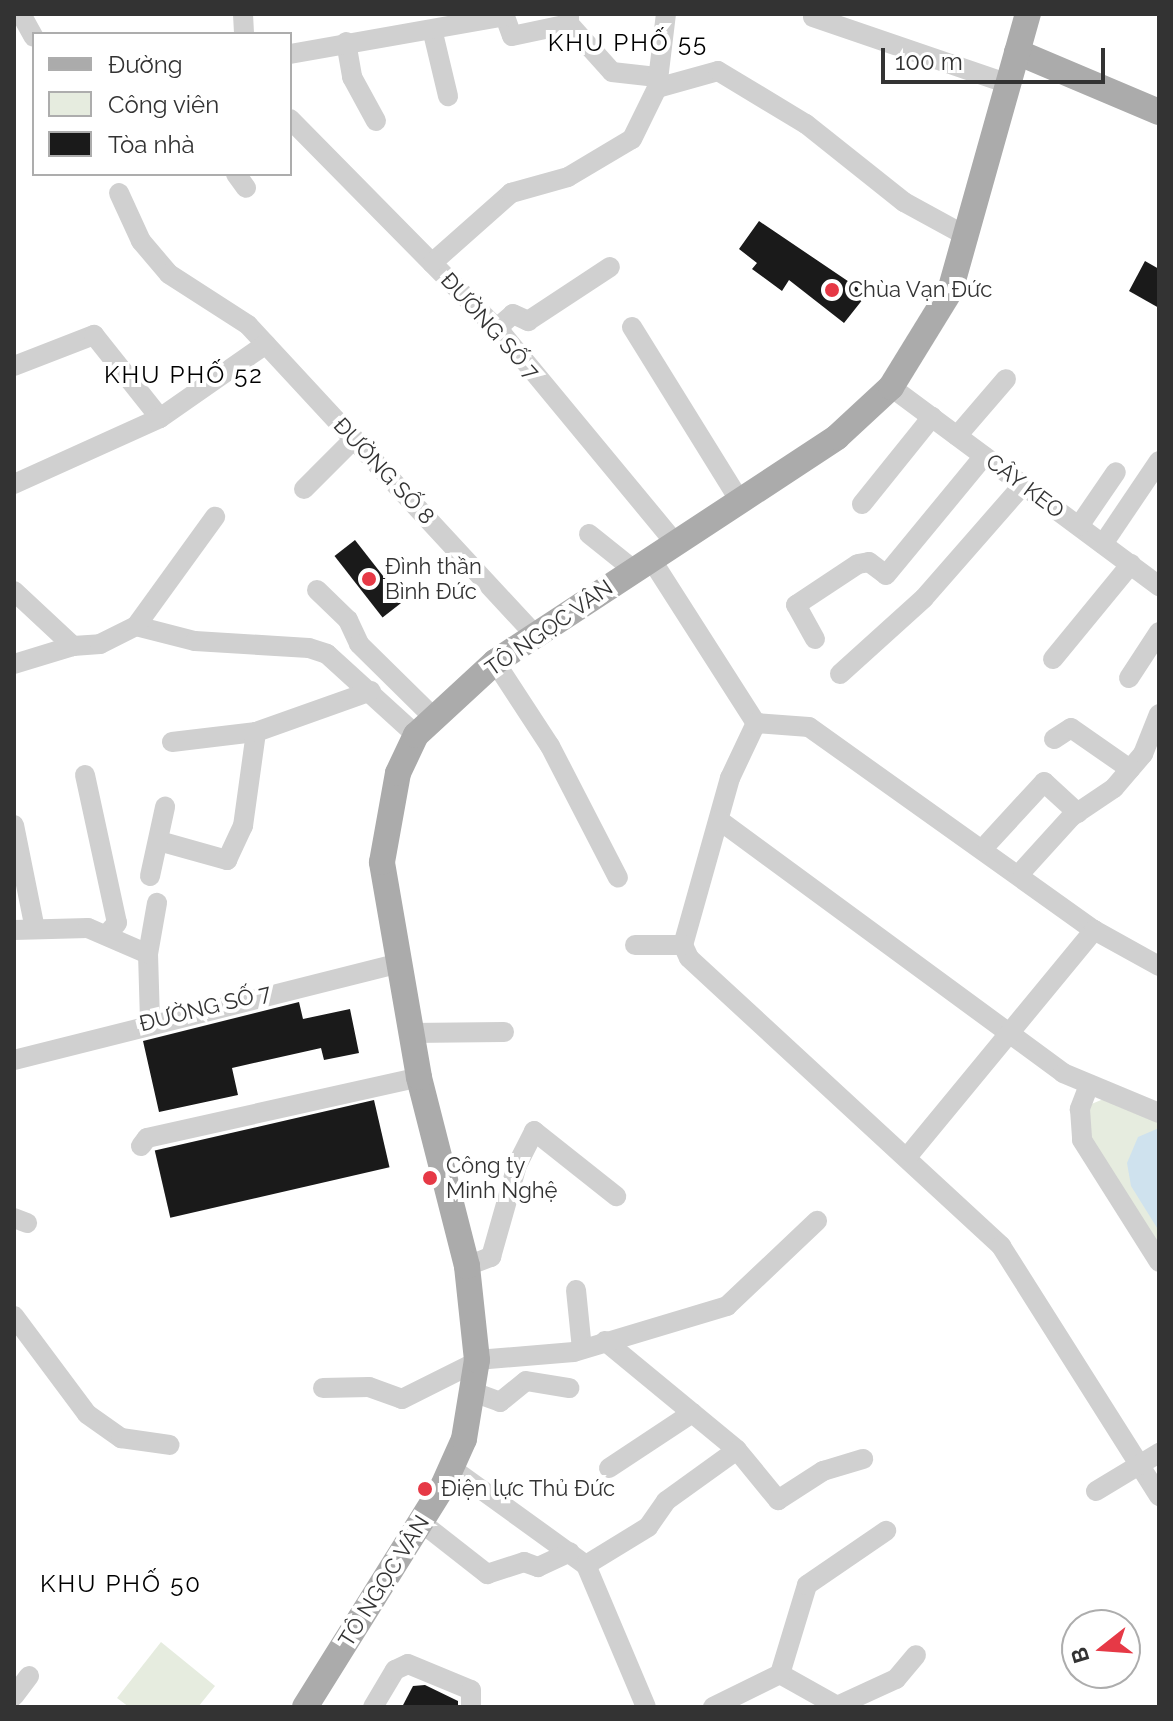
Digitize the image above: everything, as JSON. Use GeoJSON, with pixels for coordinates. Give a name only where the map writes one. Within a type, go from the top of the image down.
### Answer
{"type":"FeatureCollection","features":[{"type":"Feature","properties":{"kind":"main road","name":"TÔ NGỌC VÂN"},"geometry":{"type":"LineString","coordinates":[[305,1707],[422,1523],[450,1467],[473,1392],[476,1361],[467,1266],[410,1033],[382,843],[398,773],[425,727],[495,662],[837,437],[891,387],[931,329],[968,237],[1028,14]]}},
{"type":"Feature","properties":{"kind":"main road"},"geometry":{"type":"LineString","coordinates":[[1017,52],[1159,112]]}},
{"type":"Feature","properties":{"kind":"street"},"geometry":{"type":"LineString","coordinates":[[21,14],[32,33]]}},
{"type":"Feature","properties":{"kind":"street"},"geometry":{"type":"LineString","coordinates":[[432,263],[511,193],[568,177],[632,139],[657,82],[666,14]]}},
{"type":"Feature","properties":{"kind":"street"},"geometry":{"type":"LineString","coordinates":[[292,54],[346,42],[433,33],[505,15],[512,36],[569,19],[612,72],[657,82],[718,71],[806,124],[904,202],[968,237]]}},
{"type":"Feature","properties":{"kind":"street"},"geometry":{"type":"LineString","coordinates":[[813,17],[1009,84]]}},
{"type":"Feature","properties":{"kind":"street"},"geometry":{"type":"LineString","coordinates":[[433,33],[448,96]]}},
{"type":"Feature","properties":{"kind":"street"},"geometry":{"type":"LineString","coordinates":[[346,42],[352,77],[376,121]]}},
{"type":"Feature","properties":{"kind":"street","name":"ĐƯỜNG SỐ 7"},"geometry":{"type":"LineString","coordinates":[[292,121],[497,328],[676,544]]}},
{"type":"Feature","properties":{"kind":"street","name":"ĐƯỜNG SỐ 8"},"geometry":{"type":"LineString","coordinates":[[119,193],[141,241],[186,287],[210,296],[266,344],[534,634]]}},
{"type":"Feature","properties":{"kind":"street"},"geometry":{"type":"LineString","coordinates":[[497,328],[513,314],[528,321],[610,267]]}},
{"type":"Feature","properties":{"kind":"street"},"geometry":{"type":"LineString","coordinates":[[632,327],[741,503]]}},
{"type":"Feature","properties":{"kind":"street"},"geometry":{"type":"LineString","coordinates":[[14,366],[94,335],[160,418]]}},
{"type":"Feature","properties":{"kind":"street"},"geometry":{"type":"LineString","coordinates":[[14,484],[160,418],[266,344]]}},
{"type":"Feature","properties":{"kind":"street"},"geometry":{"type":"LineString","coordinates":[[957,436],[1006,379]]}},
{"type":"Feature","properties":{"kind":"street","name":"CÂY KEO"},"geometry":{"type":"LineString","coordinates":[[891,387],[1159,586]]}},
{"type":"Feature","properties":{"kind":"street"},"geometry":{"type":"LineString","coordinates":[[862,504],[932,417]]}},
{"type":"Feature","properties":{"kind":"street"},"geometry":{"type":"LineString","coordinates":[[304,489],[354,439]]}},
{"type":"Feature","properties":{"kind":"street"},"geometry":{"type":"LineString","coordinates":[[815,639],[796,605],[858,564],[869,562],[886,575],[984,456]]}},
{"type":"Feature","properties":{"kind":"street"},"geometry":{"type":"LineString","coordinates":[[1103,544],[1159,461]]}},
{"type":"Feature","properties":{"kind":"street"},"geometry":{"type":"LineString","coordinates":[[1079,526],[1116,472]]}},
{"type":"Feature","properties":{"kind":"street"},"geometry":{"type":"LineString","coordinates":[[840,674],[924,598],[1023,485]]}},
{"type":"Feature","properties":{"kind":"street"},"geometry":{"type":"LineString","coordinates":[[14,664],[73,646],[100,644],[136,626],[215,517]]}},
{"type":"Feature","properties":{"kind":"street"},"geometry":{"type":"LineString","coordinates":[[589,534],[643,564],[756,723]]}},
{"type":"Feature","properties":{"kind":"street"},"geometry":{"type":"LineString","coordinates":[[1053,659],[1131,564]]}},
{"type":"Feature","properties":{"kind":"street"},"geometry":{"type":"LineString","coordinates":[[317,590],[348,620],[359,644],[425,727]]}},
{"type":"Feature","properties":{"kind":"street"},"geometry":{"type":"LineString","coordinates":[[14,591],[73,646]]}},
{"type":"Feature","properties":{"kind":"street"},"geometry":{"type":"LineString","coordinates":[[136,626],[195,641],[309,648],[425,727]]}},
{"type":"Feature","properties":{"kind":"street"},"geometry":{"type":"LineString","coordinates":[[1129,678],[1159,632]]}},
{"type":"Feature","properties":{"kind":"street"},"geometry":{"type":"LineString","coordinates":[[495,662],[550,746],[618,878]]}},
{"type":"Feature","properties":{"kind":"street"},"geometry":{"type":"LineString","coordinates":[[172,742],[256,732],[371,691]]}},
{"type":"Feature","properties":{"kind":"street"},"geometry":{"type":"LineString","coordinates":[[1023,870],[1078,813],[1130,769],[1159,714]]}},
{"type":"Feature","properties":{"kind":"street"},"geometry":{"type":"LineString","coordinates":[[756,723],[719,820],[683,945],[699,969],[908,1156],[1001,1246],[1159,1496]]}},
{"type":"Feature","properties":{"kind":"street"},"geometry":{"type":"LineString","coordinates":[[756,723],[809,727],[1094,930],[1159,966]]}},
{"type":"Feature","properties":{"kind":"street"},"geometry":{"type":"LineString","coordinates":[[1054,739],[1071,728],[1130,769]]}},
{"type":"Feature","properties":{"kind":"street"},"geometry":{"type":"LineString","coordinates":[[159,841],[227,860],[243,826],[256,732]]}},
{"type":"Feature","properties":{"kind":"street"},"geometry":{"type":"LineString","coordinates":[[85,775],[117,923],[109,932]]}},
{"type":"Feature","properties":{"kind":"street"},"geometry":{"type":"LineString","coordinates":[[988,843],[1044,782],[1078,813]]}},
{"type":"Feature","properties":{"kind":"street"},"geometry":{"type":"LineString","coordinates":[[150,876],[165,807]]}},
{"type":"Feature","properties":{"kind":"street"},"geometry":{"type":"LineString","coordinates":[[719,820],[1010,1034],[1089,1085],[1159,1113]]}},
{"type":"Feature","properties":{"kind":"street"},"geometry":{"type":"LineString","coordinates":[[14,825],[35,929]]}},
{"type":"Feature","properties":{"kind":"street"},"geometry":{"type":"LineString","coordinates":[[150,1021],[148,954],[157,903]]}},
{"type":"Feature","properties":{"kind":"street"},"geometry":{"type":"LineString","coordinates":[[14,930],[109,932],[148,954]]}},
{"type":"Feature","properties":{"kind":"street"},"geometry":{"type":"LineString","coordinates":[[908,1156],[1094,930]]}},
{"type":"Feature","properties":{"kind":"street"},"geometry":{"type":"LineString","coordinates":[[635,945],[683,945]]}},
{"type":"Feature","properties":{"kind":"street","name":"ĐƯỜNG SỐ 7"},"geometry":{"type":"LineString","coordinates":[[14,1060],[150,1021],[399,963]]}},
{"type":"Feature","properties":{"kind":"street"},"geometry":{"type":"LineString","coordinates":[[410,1033],[504,1032]]}},
{"type":"Feature","properties":{"kind":"street"},"geometry":{"type":"LineString","coordinates":[[141,1146],[147,1138],[419,1077]]}},
{"type":"Feature","properties":{"kind":"street"},"geometry":{"type":"LineString","coordinates":[[1089,1085],[1080,1109],[1082,1140],[1159,1262]]}},
{"type":"Feature","properties":{"kind":"street"},"geometry":{"type":"LineString","coordinates":[[467,1266],[491,1257],[517,1165],[534,1131],[616,1196]]}},
{"type":"Feature","properties":{"kind":"street"},"geometry":{"type":"LineString","coordinates":[[323,1388],[369,1387],[402,1399],[476,1361],[582,1349],[727,1306],[817,1221]]}},
{"type":"Feature","properties":{"kind":"street"},"geometry":{"type":"LineString","coordinates":[[576,1290],[582,1349]]}},
{"type":"Feature","properties":{"kind":"street"},"geometry":{"type":"LineString","coordinates":[[14,1316],[87,1414],[121,1438],[170,1445]]}},
{"type":"Feature","properties":{"kind":"street"},"geometry":{"type":"LineString","coordinates":[[605,1341],[737,1450],[778,1500],[823,1471],[863,1459]]}},
{"type":"Feature","properties":{"kind":"street"},"geometry":{"type":"LineString","coordinates":[[473,1392],[500,1402],[526,1381],[569,1388]]}},
{"type":"Feature","properties":{"kind":"street"},"geometry":{"type":"LineString","coordinates":[[609,1468],[692,1413]]}},
{"type":"Feature","properties":{"kind":"street"},"geometry":{"type":"LineString","coordinates":[[422,1523],[487,1574],[524,1562],[538,1567],[578,1559],[648,1527],[666,1501],[737,1450]]}},
{"type":"Feature","properties":{"kind":"street"},"geometry":{"type":"LineString","coordinates":[[1096,1491],[1159,1453]]}},
{"type":"Feature","properties":{"kind":"street"},"geometry":{"type":"LineString","coordinates":[[450,1467],[578,1559],[646,1707]]}},
{"type":"Feature","properties":{"kind":"street"},"geometry":{"type":"LineString","coordinates":[[713,1707],[780,1674],[807,1585],[886,1531]]}},
{"type":"Feature","properties":{"kind":"street"},"geometry":{"type":"LineString","coordinates":[[780,1674],[837,1706],[896,1679],[916,1655]]}},
{"type":"Feature","properties":{"kind":"street"},"geometry":{"type":"LineString","coordinates":[[373,1707],[395,1670],[408,1664],[471,1690],[471,1707]]}},
{"type":"Feature","properties":{"kind":"street"},"geometry":{"type":"LineString","coordinates":[[14,1696],[29,1676]]}},
{"type":"Feature","properties":{"kind":"green space"},"geometry":{"type":"Polygon","coordinates":[[[1106,1098],[1159,1120],[1159,1250],[1090,1139],[1089,1105],[1106,1098]]]}},
{"type":"Feature","properties":{"kind":"green space"},"geometry":{"type":"Polygon","coordinates":[[[161,1642],[215,1686],[198,1707],[129,1707],[117,1698],[161,1642]]]}},
{"type":"Feature","properties":{"kind":"water"},"geometry":{"type":"Polygon","coordinates":[[[1159,1128],[1159,1231],[1131,1186],[1127,1163],[1138,1137],[1159,1128]]]}},
{"type":"Feature","properties":{"kind":"building"},"geometry":{"type":"Polygon","coordinates":[[[759,221],[867,294],[844,323],[789,280],[782,291],[752,269],[757,263],[739,249],[759,221]]]}},
{"type":"Feature","properties":{"kind":"building"},"geometry":{"type":"Polygon","coordinates":[[[1145,261],[1159,269],[1159,308],[1129,291],[1145,261]]]}},
{"type":"Feature","properties":{"kind":"building","name":"Đình thần Bình Đức"},"geometry":{"type":"Polygon","coordinates":[[[355,540],[403,601],[383,617],[335,556],[355,540]]]}},
{"type":"Feature","properties":{"kind":"building"},"geometry":{"type":"Polygon","coordinates":[[[299,1002],[303,1019],[350,1009],[359,1053],[324,1060],[321,1048],[232,1068],[238,1095],[159,1112],[143,1041],[299,1002]]]}},
{"type":"Feature","properties":{"kind":"building"},"geometry":{"type":"Polygon","coordinates":[[[374,1100],[390,1167],[170,1218],[155,1151],[374,1100]]]}},
{"type":"Feature","properties":{"kind":"building"},"geometry":{"type":"Polygon","coordinates":[[[425,1685],[458,1701],[458,1707],[402,1707],[413,1686],[425,1685]]]}},
{"type":"Feature","properties":{"kind":"place","name":"Chùa Vạn Đức"},"geometry":{"type":"Point","coordinates":[832,290]}},
{"type":"Feature","properties":{"kind":"place","name":"Đình thần Bình Đức"},"geometry":{"type":"Point","coordinates":[369,579]}},
{"type":"Feature","properties":{"kind":"place","name":"Công ty Minh Nghệ"},"geometry":{"type":"Point","coordinates":[430,1178]}},
{"type":"Feature","properties":{"kind":"place","name":"Điện lực Thủ Đức"},"geometry":{"type":"Point","coordinates":[425,1489]}},
{"type":"Feature","properties":{"kind":"district","name":"KHU PHỐ 55"},"geometry":{"type":"Point","coordinates":[628,43]}},
{"type":"Feature","properties":{"kind":"district","name":"KHU PHỐ 52"},"geometry":{"type":"Point","coordinates":[184,375]}},
{"type":"Feature","properties":{"kind":"district","name":"KHU PHỐ 50"},"geometry":{"type":"Point","coordinates":[121,1584]}}]}
